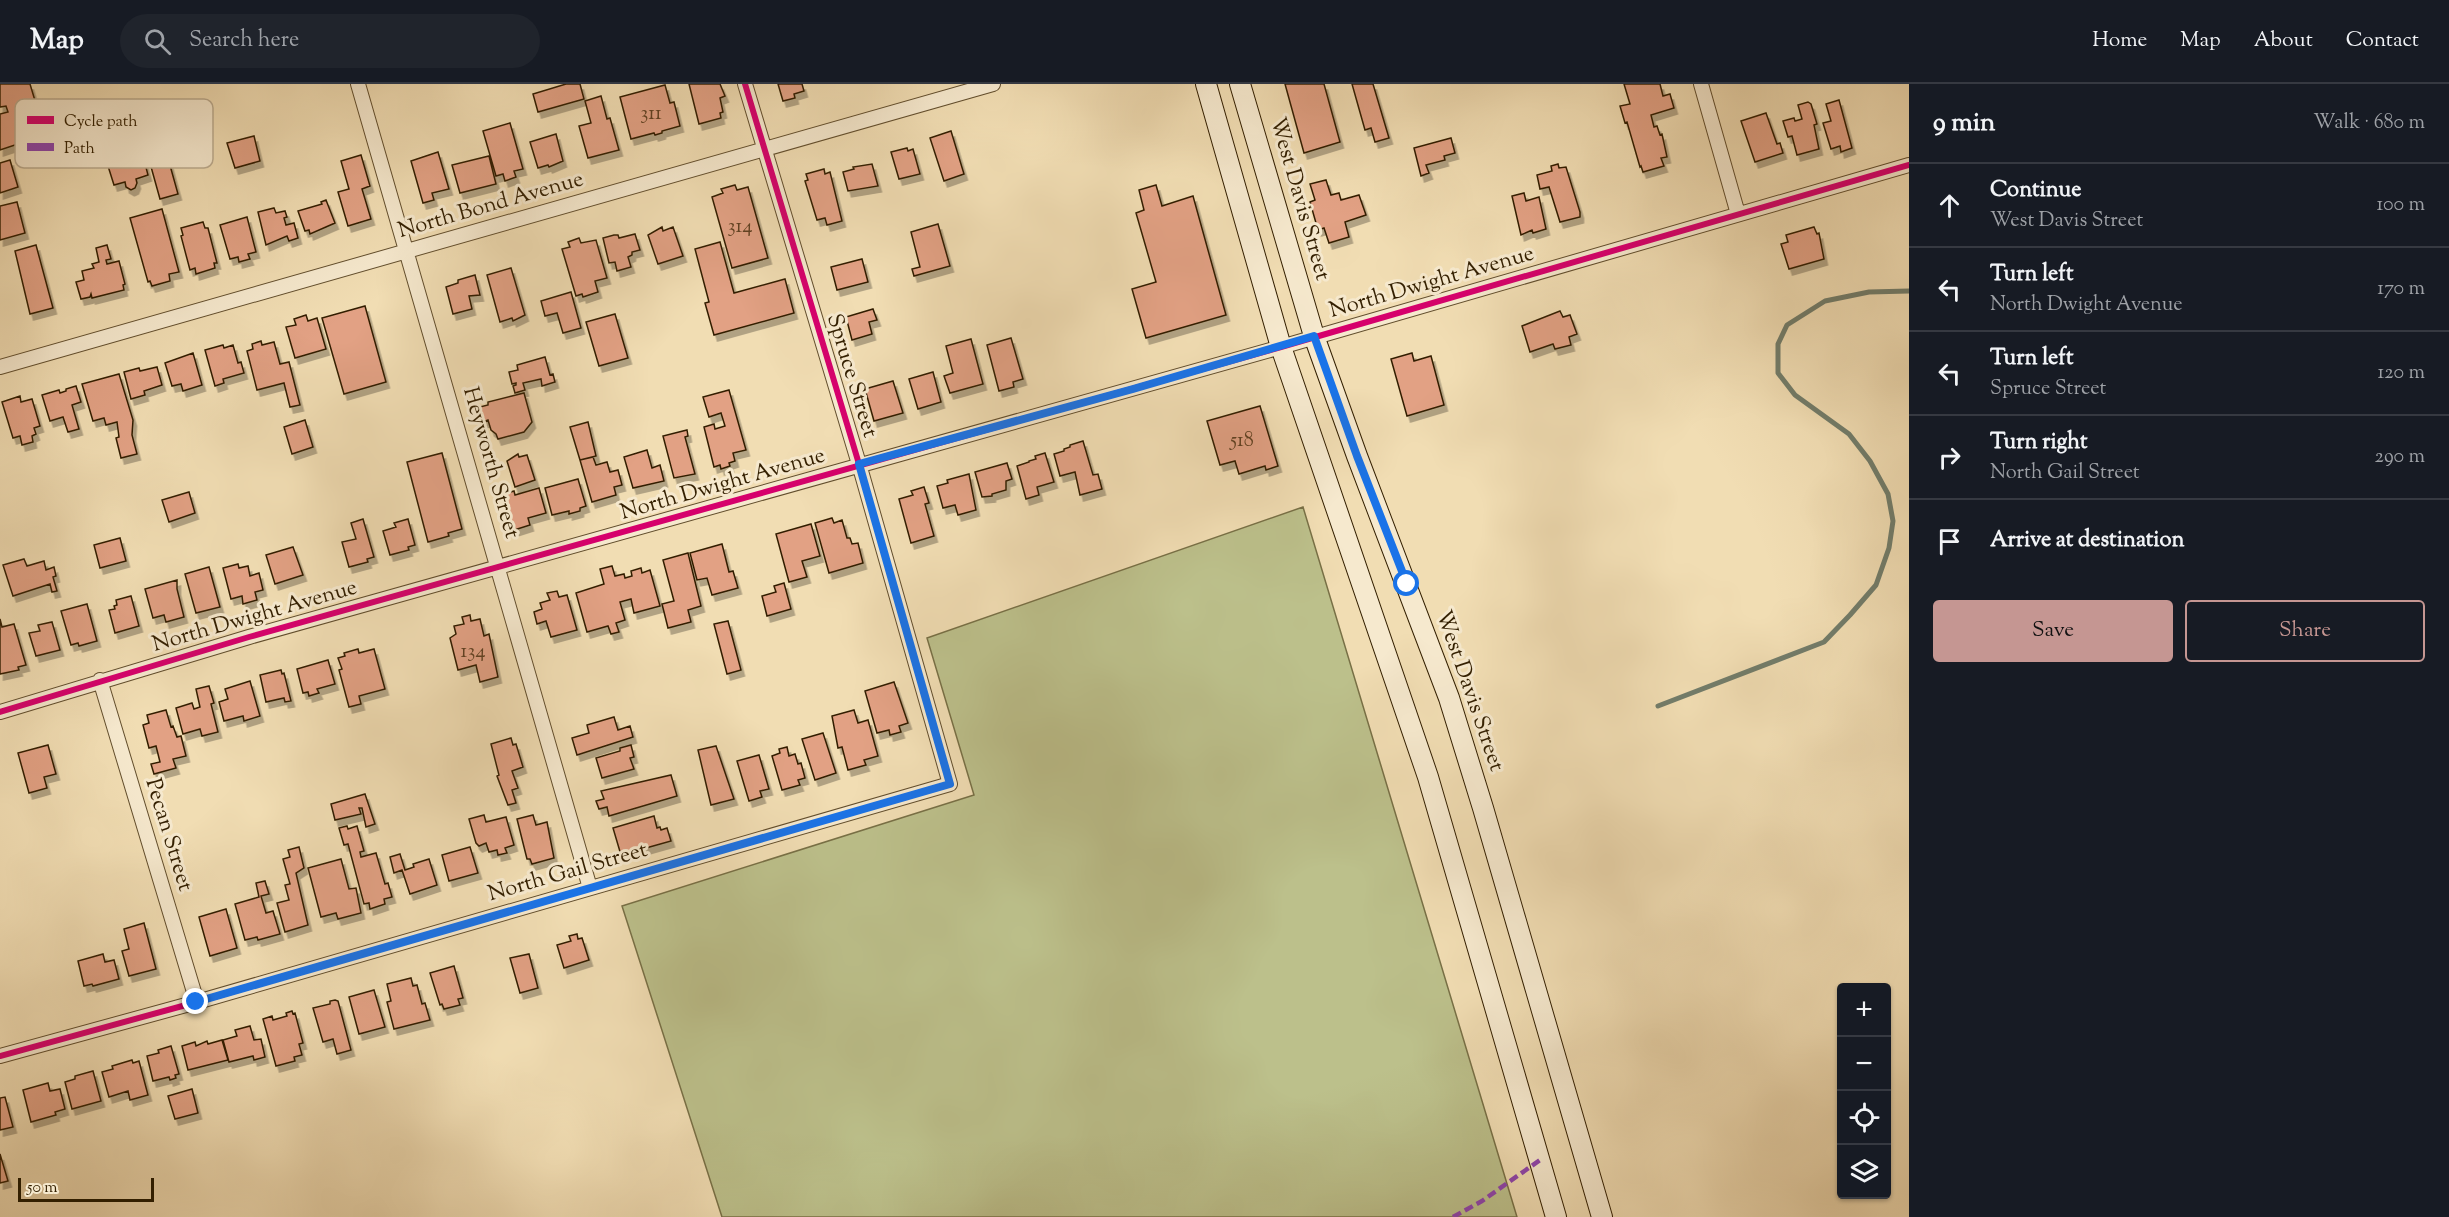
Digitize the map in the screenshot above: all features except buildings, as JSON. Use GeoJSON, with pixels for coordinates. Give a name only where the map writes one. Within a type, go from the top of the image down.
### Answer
{"type":"FeatureCollection","features":[{"type":"Feature","properties":{"kind":"main road"},"geometry":{"type":"LineString","coordinates":[[1206,84],[1281,347],[1428,777],[1556,1217]]}},
{"type":"Feature","properties":{"kind":"main road","name":"West Davis Street"},"geometry":{"type":"LineString","coordinates":[[1240,84],[1314,336],[1449,698],[1602,1217]]}},
{"type":"Feature","properties":{"kind":"street","name":"Heyworth Street"},"geometry":{"type":"LineString","coordinates":[[358,84],[590,888]]}},
{"type":"Feature","properties":{"kind":"street","name":"Spruce Street"},"geometry":{"type":"LineString","coordinates":[[745,84],[859,464],[950,784]]}},
{"type":"Feature","properties":{"kind":"street","name":"North Bond Avenue"},"geometry":{"type":"LineString","coordinates":[[0,367],[993,84]]}},
{"type":"Feature","properties":{"kind":"street"},"geometry":{"type":"LineString","coordinates":[[1701,84],[1738,214]]}},
{"type":"Feature","properties":{"kind":"street","name":"North Dwight Avenue"},"geometry":{"type":"LineString","coordinates":[[0,712],[100,680],[859,464],[1281,347],[1909,165]]}},
{"type":"Feature","properties":{"kind":"street","name":"Pecan Street"},"geometry":{"type":"LineString","coordinates":[[100,680],[196,1002]]}},
{"type":"Feature","properties":{"kind":"street","name":"North Gail Street"},"geometry":{"type":"LineString","coordinates":[[0,1056],[196,1002],[950,784]]}},
{"type":"Feature","properties":{"kind":"green space"},"geometry":{"type":"Polygon","coordinates":[[[1303,507],[1517,1217],[722,1217],[622,906],[974,795],[927,638],[1303,507]]]}},
{"type":"Feature","properties":{"kind":"waterway"},"geometry":{"type":"LineString","coordinates":[[1658,706],[1824,642],[1876,585],[1889,548],[1893,521],[1888,494],[1870,461],[1849,434],[1795,395],[1778,373],[1778,344],[1787,325],[1825,301],[1869,292],[1909,291]]}},
{"type":"Feature","properties":{"kind":"marked path"},"geometry":{"type":"LineString","coordinates":[[1453,1217],[1482,1201],[1540,1160]]}},
{"type":"Feature","properties":{"kind":"cycle path"},"geometry":{"type":"LineString","coordinates":[[0,1056],[197,1002],[950,784],[859,464],[745,84]]}},
{"type":"Feature","properties":{"kind":"cycle path"},"geometry":{"type":"LineString","coordinates":[[0,712],[249,637],[1281,347],[1909,165]]}},
{"type":"Feature","properties":{"kind":"route"},"geometry":{"type":"LineString","coordinates":[[196,1002],[950,784],[859,464],[1133,389],[1314,336],[1357,456],[1407,584]]}}]}
